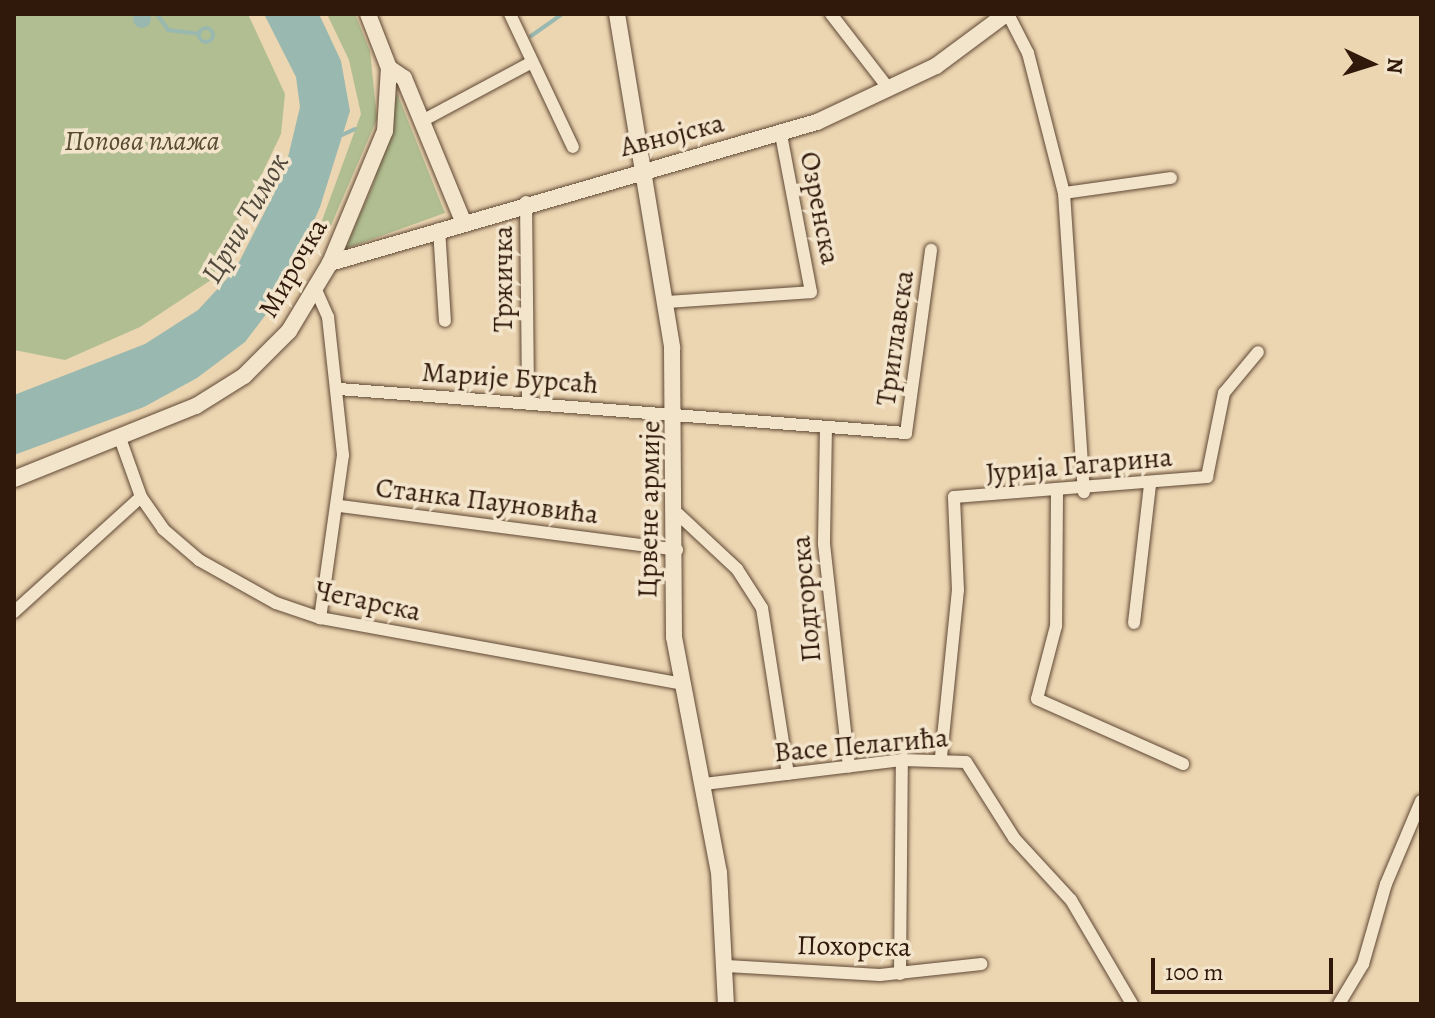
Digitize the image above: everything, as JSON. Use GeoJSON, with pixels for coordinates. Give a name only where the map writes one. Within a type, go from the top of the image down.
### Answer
{"type":"FeatureCollection","features":[{"type":"Feature","properties":{"kind":"street"},"geometry":{"type":"LineString","coordinates":[[368,14],[389,68],[401,73],[463,221]]}},
{"type":"Feature","properties":{"kind":"street"},"geometry":{"type":"LineString","coordinates":[[510,14],[573,147]]}},
{"type":"Feature","properties":{"kind":"street","name":"Црвене армије"},"geometry":{"type":"LineString","coordinates":[[617,14],[666,302],[676,415],[678,514],[674,625],[682,684],[704,784],[727,966],[726,1004]]}},
{"type":"Feature","properties":{"kind":"street"},"geometry":{"type":"LineString","coordinates":[[831,14],[889,89]]}},
{"type":"Feature","properties":{"kind":"street"},"geometry":{"type":"LineString","coordinates":[[1004,15],[1028,53],[1064,193],[1084,492]]}},
{"type":"Feature","properties":{"kind":"street","name":"Авнојска"},"geometry":{"type":"LineString","coordinates":[[330,263],[642,168],[781,134],[936,66],[1004,15]]}},
{"type":"Feature","properties":{"kind":"street"},"geometry":{"type":"LineString","coordinates":[[422,121],[532,62]]}},
{"type":"Feature","properties":{"kind":"street","name":"Мирочка"},"geometry":{"type":"LineString","coordinates":[[14,479],[121,441],[244,376],[289,331],[330,263],[385,131],[389,68]]}},
{"type":"Feature","properties":{"kind":"street","name":"Озренска"},"geometry":{"type":"LineString","coordinates":[[666,302],[811,292],[781,134]]}},
{"type":"Feature","properties":{"kind":"street"},"geometry":{"type":"LineString","coordinates":[[1064,193],[1171,178]]}},
{"type":"Feature","properties":{"kind":"street","name":"Тржичка"},"geometry":{"type":"LineString","coordinates":[[526,202],[528,404]]}},
{"type":"Feature","properties":{"kind":"street"},"geometry":{"type":"LineString","coordinates":[[439,229],[445,321]]}},
{"type":"Feature","properties":{"kind":"street","name":"Триглавска"},"geometry":{"type":"LineString","coordinates":[[826,427],[906,433],[931,250]]}},
{"type":"Feature","properties":{"kind":"street"},"geometry":{"type":"LineString","coordinates":[[316,290],[328,317],[339,389],[340,506],[320,618]]}},
{"type":"Feature","properties":{"kind":"street","name":"Јурија Гагарина"},"geometry":{"type":"LineString","coordinates":[[941,757],[958,590],[954,497],[1084,492],[1207,477],[1224,393],[1258,352]]}},
{"type":"Feature","properties":{"kind":"street","name":"Марије Бурсаћ"},"geometry":{"type":"LineString","coordinates":[[339,389],[676,415]]}},
{"type":"Feature","properties":{"kind":"street"},"geometry":{"type":"LineString","coordinates":[[676,415],[826,427]]}},
{"type":"Feature","properties":{"kind":"street","name":"Подгорска"},"geometry":{"type":"LineString","coordinates":[[826,427],[824,544],[849,767]]}},
{"type":"Feature","properties":{"kind":"street","name":"Чегарска"},"geometry":{"type":"LineString","coordinates":[[121,441],[141,497],[163,529],[199,560],[276,603],[320,618],[682,684]]}},
{"type":"Feature","properties":{"kind":"street"},"geometry":{"type":"LineString","coordinates":[[1134,623],[1150,485]]}},
{"type":"Feature","properties":{"kind":"street"},"geometry":{"type":"LineString","coordinates":[[1057,494],[1056,626],[1037,699],[1183,764]]}},
{"type":"Feature","properties":{"kind":"street"},"geometry":{"type":"LineString","coordinates":[[14,612],[141,497]]}},
{"type":"Feature","properties":{"kind":"street","name":"Станка Пауновића"},"geometry":{"type":"LineString","coordinates":[[340,506],[677,550]]}},
{"type":"Feature","properties":{"kind":"street"},"geometry":{"type":"LineString","coordinates":[[678,514],[737,569],[762,608],[788,774]]}},
{"type":"Feature","properties":{"kind":"street","name":"Васе Пелагића"},"geometry":{"type":"LineString","coordinates":[[704,784],[941,757],[973,767],[1014,838],[1071,900],[1132,1004]]}},
{"type":"Feature","properties":{"kind":"street"},"geometry":{"type":"LineString","coordinates":[[900,974],[902,760]]}},
{"type":"Feature","properties":{"kind":"street"},"geometry":{"type":"LineString","coordinates":[[1339,1004],[1363,964],[1386,884],[1421,801]]}},
{"type":"Feature","properties":{"kind":"street","name":"Похорска"},"geometry":{"type":"LineString","coordinates":[[727,966],[900,974],[981,964]]}},
{"type":"Feature","properties":{"kind":"green space","name":"Попова плажа"},"geometry":{"type":"Polygon","coordinates":[[[14,14],[248,14],[285,94],[281,134],[211,280],[140,327],[65,360],[14,350],[14,14]]]}},
{"type":"Feature","properties":{"kind":"green space"},"geometry":{"type":"Polygon","coordinates":[[[327,14],[355,14],[370,51],[377,119],[329,230],[320,226],[361,114],[349,60],[327,14]]]}},
{"type":"Feature","properties":{"kind":"green space"},"geometry":{"type":"Polygon","coordinates":[[[397,93],[445,213],[345,249],[374,182],[397,93]]]}},
{"type":"Feature","properties":{"kind":"water"},"geometry":{"type":"Polygon","coordinates":[[[138,10],[146,10],[151,19],[149,26],[138,28],[133,23],[133,15],[138,10]]]}},
{"type":"Feature","properties":{"kind":"water"},"geometry":{"type":"Polygon","coordinates":[[[264,14],[319,14],[341,61],[350,111],[320,207],[283,292],[245,342],[197,378],[144,407],[14,455],[14,395],[145,344],[198,310],[235,270],[284,174],[300,107],[296,77],[264,14]]]}},
{"type":"Feature","properties":{"kind":"waterway"},"geometry":{"type":"LineString","coordinates":[[157,14],[168,30],[199,34]]}},
{"type":"Feature","properties":{"kind":"waterway"},"geometry":{"type":"LineString","coordinates":[[531,36],[562,14]]}},
{"type":"Feature","properties":{"kind":"waterway"},"geometry":{"type":"LineString","coordinates":[[206,28],[213,35],[206,42],[199,35],[206,28]]}},
{"type":"Feature","properties":{"kind":"waterway"},"geometry":{"type":"LineString","coordinates":[[342,135],[355,129]]}},
{"type":"Feature","properties":{"kind":"water label","name":"Црни Тимок"},"geometry":{"type":"Point","coordinates":[245,218]}}]}
